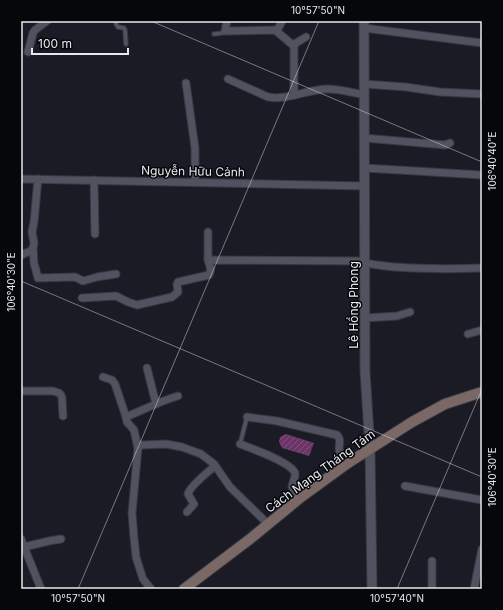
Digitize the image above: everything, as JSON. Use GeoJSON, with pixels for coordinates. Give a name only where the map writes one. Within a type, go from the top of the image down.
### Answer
{"type":"FeatureCollection","features":[{"type":"Feature","properties":{"kind":"main road","name":"Cách Mạng Tháng Tám"},"geometry":{"type":"LineString","coordinates":[[184,589],[300,498],[348,463],[412,422],[445,404],[482,392]]}},
{"type":"Feature","properties":{"kind":"street"},"geometry":{"type":"LineString","coordinates":[[28,52],[33,33],[47,21]]}},
{"type":"Feature","properties":{"kind":"street"},"geometry":{"type":"LineString","coordinates":[[226,21],[224,32],[272,30],[277,31],[294,46],[294,95]]}},
{"type":"Feature","properties":{"kind":"street"},"geometry":{"type":"LineString","coordinates":[[277,31],[282,21]]}},
{"type":"Feature","properties":{"kind":"street"},"geometry":{"type":"LineString","coordinates":[[364,25],[482,43]]}},
{"type":"Feature","properties":{"kind":"street","name":"Lê Hồng Phong"},"geometry":{"type":"LineString","coordinates":[[364,25],[365,318],[370,449],[372,589]]}},
{"type":"Feature","properties":{"kind":"street"},"geometry":{"type":"LineString","coordinates":[[294,46],[306,37]]}},
{"type":"Feature","properties":{"kind":"street"},"geometry":{"type":"LineString","coordinates":[[228,79],[268,97],[274,98],[331,89],[364,95]]}},
{"type":"Feature","properties":{"kind":"street"},"geometry":{"type":"LineString","coordinates":[[186,84],[195,148],[195,182]]}},
{"type":"Feature","properties":{"kind":"street"},"geometry":{"type":"LineString","coordinates":[[364,84],[406,87],[440,92],[482,94]]}},
{"type":"Feature","properties":{"kind":"street"},"geometry":{"type":"LineString","coordinates":[[364,138],[444,145],[450,143]]}},
{"type":"Feature","properties":{"kind":"street"},"geometry":{"type":"LineString","coordinates":[[365,168],[482,175]]}},
{"type":"Feature","properties":{"kind":"street","name":"Nguyễn Hữu Cảnh"},"geometry":{"type":"LineString","coordinates":[[21,178],[365,186]]}},
{"type":"Feature","properties":{"kind":"street"},"geometry":{"type":"LineString","coordinates":[[38,179],[32,232],[34,243],[34,263],[38,278],[75,277],[83,281],[116,274]]}},
{"type":"Feature","properties":{"kind":"street"},"geometry":{"type":"LineString","coordinates":[[94,180],[95,234]]}},
{"type":"Feature","properties":{"kind":"street"},"geometry":{"type":"LineString","coordinates":[[82,298],[116,296],[137,305],[172,297],[178,292],[178,282],[210,274],[208,260],[208,232]]}},
{"type":"Feature","properties":{"kind":"street"},"geometry":{"type":"LineString","coordinates":[[21,255],[31,251],[33,248]]}},
{"type":"Feature","properties":{"kind":"street"},"geometry":{"type":"LineString","coordinates":[[208,260],[337,260],[359,261],[365,263],[421,269],[482,268]]}},
{"type":"Feature","properties":{"kind":"street"},"geometry":{"type":"LineString","coordinates":[[365,318],[396,316],[410,312]]}},
{"type":"Feature","properties":{"kind":"street"},"geometry":{"type":"LineString","coordinates":[[468,334],[482,330]]}},
{"type":"Feature","properties":{"kind":"street"},"geometry":{"type":"LineString","coordinates":[[147,368],[156,404]]}},
{"type":"Feature","properties":{"kind":"street"},"geometry":{"type":"LineString","coordinates":[[103,377],[112,380],[115,384],[127,422],[134,430],[138,448],[132,513],[136,557],[143,579],[151,589]]}},
{"type":"Feature","properties":{"kind":"street"},"geometry":{"type":"LineString","coordinates":[[21,391],[53,391],[59,393],[62,398],[63,416]]}},
{"type":"Feature","properties":{"kind":"street"},"geometry":{"type":"LineString","coordinates":[[126,417],[167,399],[178,396]]}},
{"type":"Feature","properties":{"kind":"street"},"geometry":{"type":"LineString","coordinates":[[246,417],[277,421],[337,435],[340,437],[340,452],[348,463]]}},
{"type":"Feature","properties":{"kind":"street"},"geometry":{"type":"LineString","coordinates":[[138,448],[141,445],[149,444],[154,446],[166,444],[182,447],[201,454],[215,466],[230,487],[268,524]]}},
{"type":"Feature","properties":{"kind":"street"},"geometry":{"type":"LineString","coordinates":[[240,444],[267,454],[294,470],[295,475],[291,485],[300,498]]}},
{"type":"Feature","properties":{"kind":"street"},"geometry":{"type":"LineString","coordinates":[[187,512],[194,504],[188,492],[215,466]]}},
{"type":"Feature","properties":{"kind":"street"},"geometry":{"type":"LineString","coordinates":[[406,486],[482,500]]}},
{"type":"Feature","properties":{"kind":"street"},"geometry":{"type":"LineString","coordinates":[[21,539],[41,589]]}},
{"type":"Feature","properties":{"kind":"street"},"geometry":{"type":"LineString","coordinates":[[24,547],[45,541],[62,539]]}},
{"type":"Feature","properties":{"kind":"street"},"geometry":{"type":"LineString","coordinates":[[474,589],[482,549]]}},
{"type":"Feature","properties":{"kind":"street"},"geometry":{"type":"LineString","coordinates":[[432,562],[432,589]]}},
{"type":"Feature","properties":{"kind":"lane"},"geometry":{"type":"LineString","coordinates":[[116,21],[118,27],[126,30],[126,44]]}},
{"type":"Feature","properties":{"kind":"lane"},"geometry":{"type":"LineString","coordinates":[[214,34],[224,32],[222,39]]}},
{"type":"Feature","properties":{"kind":"lane"},"geometry":{"type":"LineString","coordinates":[[240,444],[246,417]]}},
{"type":"Feature","properties":{"kind":"building"},"geometry":{"type":"Polygon","coordinates":[[[286,434],[314,443],[309,456],[282,448],[279,442],[280,437],[286,434]]]}}]}
